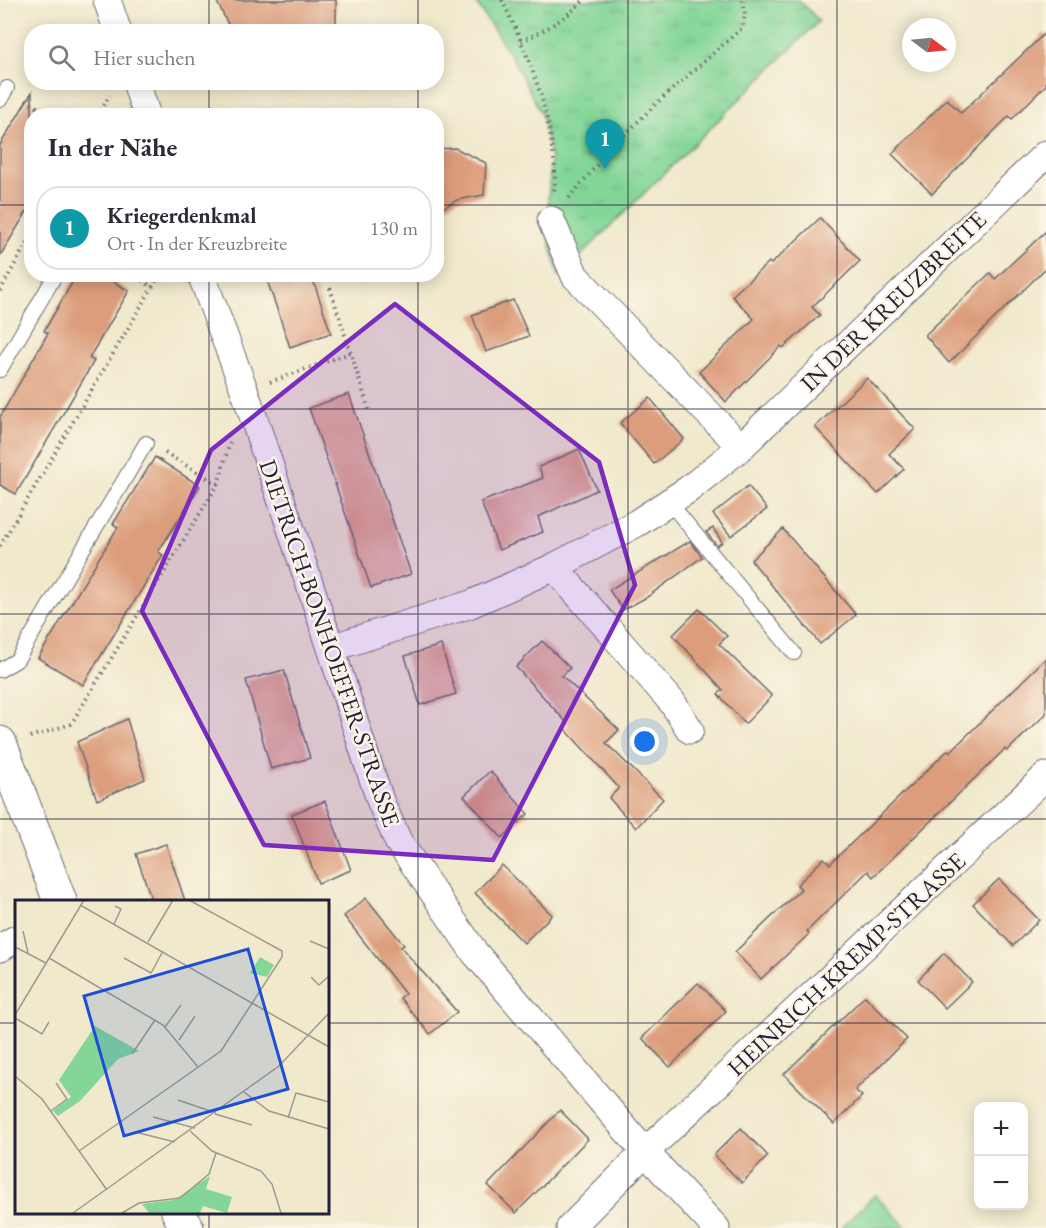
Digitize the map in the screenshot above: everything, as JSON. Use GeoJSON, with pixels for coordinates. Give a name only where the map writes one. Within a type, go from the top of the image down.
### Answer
{"type":"FeatureCollection","features":[{"type":"Feature","properties":{"kind":"street"},"geometry":{"type":"LineString","coordinates":[[107,0],[115,24]]}},
{"type":"Feature","properties":{"kind":"street"},"geometry":{"type":"LineString","coordinates":[[126,90],[141,108]]}},
{"type":"Feature","properties":{"kind":"street","name":"IN DER KREUZBREITE"},"geometry":{"type":"LineString","coordinates":[[331,648],[471,604],[554,567],[638,523],[669,502],[741,447],[1046,154]]}},
{"type":"Feature","properties":{"kind":"street"},"geometry":{"type":"LineString","coordinates":[[551,219],[575,276],[741,447]]}},
{"type":"Feature","properties":{"kind":"street","name":"DIETRICH-BONHOEFFER-STRASSE"},"geometry":{"type":"LineString","coordinates":[[204,282],[245,392],[369,768],[398,841],[475,953],[645,1152]]}},
{"type":"Feature","properties":{"kind":"street"},"geometry":{"type":"LineString","coordinates":[[554,567],[672,702],[690,730]]}},
{"type":"Feature","properties":{"kind":"street"},"geometry":{"type":"LineString","coordinates":[[1,744],[60,900]]}},
{"type":"Feature","properties":{"kind":"street","name":"HEINRICH-KREMP-STRASSE"},"geometry":{"type":"LineString","coordinates":[[570,1228],[645,1152],[1046,776]]}},
{"type":"Feature","properties":{"kind":"street"},"geometry":{"type":"LineString","coordinates":[[0,948],[15,940]]}},
{"type":"Feature","properties":{"kind":"street"},"geometry":{"type":"LineString","coordinates":[[645,1152],[716,1228]]}},
{"type":"Feature","properties":{"kind":"street"},"geometry":{"type":"LineString","coordinates":[[179,1213],[187,1228]]}},
{"type":"Feature","properties":{"kind":"lane"},"geometry":{"type":"LineString","coordinates":[[0,370],[51,282]]}},
{"type":"Feature","properties":{"kind":"lane"},"geometry":{"type":"LineString","coordinates":[[0,670],[17,660],[146,443]]}},
{"type":"Feature","properties":{"kind":"lane"},"geometry":{"type":"LineString","coordinates":[[669,502],[794,653]]}},
{"type":"Feature","properties":{"kind":"path"},"geometry":{"type":"LineString","coordinates":[[502,0],[521,41],[547,112],[556,178],[551,219]]}},
{"type":"Feature","properties":{"kind":"path"},"geometry":{"type":"LineString","coordinates":[[521,41],[546,30],[567,17],[584,0]]}},
{"type":"Feature","properties":{"kind":"path"},"geometry":{"type":"LineString","coordinates":[[551,219],[614,145],[658,102],[742,28],[745,14],[743,0]]}},
{"type":"Feature","properties":{"kind":"path"},"geometry":{"type":"LineString","coordinates":[[105,108],[121,90]]}},
{"type":"Feature","properties":{"kind":"path"},"geometry":{"type":"LineString","coordinates":[[0,291],[24,248]]}},
{"type":"Feature","properties":{"kind":"path"},"geometry":{"type":"LineString","coordinates":[[145,282],[153,287]]}},
{"type":"Feature","properties":{"kind":"path"},"geometry":{"type":"LineString","coordinates":[[0,546],[156,282]]}},
{"type":"Feature","properties":{"kind":"path"},"geometry":{"type":"LineString","coordinates":[[330,288],[369,410]]}},
{"type":"Feature","properties":{"kind":"path"},"geometry":{"type":"LineString","coordinates":[[1,744],[71,724],[218,484],[245,392],[350,353]]}},
{"type":"Feature","properties":{"kind":"path"},"geometry":{"type":"LineString","coordinates":[[185,465],[218,484]]}},
{"type":"Feature","properties":{"kind":"highlighted area"},"geometry":{"type":"Polygon","coordinates":[[[395,304],[599,462],[635,585],[493,860],[264,845],[142,611],[211,450],[395,304]]]}},
{"type":"Feature","properties":{"kind":"green space"},"geometry":{"type":"Polygon","coordinates":[[[474,0],[799,0],[819,21],[559,277],[546,229],[551,159],[542,115],[511,56],[474,0]]]}},
{"type":"Feature","properties":{"kind":"green space"},"geometry":{"type":"Polygon","coordinates":[[[875,1195],[907,1228],[842,1228],[842,1227],[875,1195]]]}},
{"type":"Feature","properties":{"kind":"building"},"geometry":{"type":"Polygon","coordinates":[[[216,0],[336,0],[336,24],[228,24],[216,0]]]}},
{"type":"Feature","properties":{"kind":"building"},"geometry":{"type":"Polygon","coordinates":[[[1046,32],[1046,85],[1012,119],[1009,116],[932,194],[892,154],[947,99],[961,113],[1046,32]]]}},
{"type":"Feature","properties":{"kind":"building"},"geometry":{"type":"Polygon","coordinates":[[[32,92],[32,108],[24,108],[24,216],[0,256],[0,145],[32,92]]]}},
{"type":"Feature","properties":{"kind":"building"},"geometry":{"type":"Polygon","coordinates":[[[455,148],[486,163],[484,195],[457,200],[444,207],[444,149],[455,148]]]}},
{"type":"Feature","properties":{"kind":"building"},"geometry":{"type":"Polygon","coordinates":[[[820,218],[860,261],[812,307],[820,315],[783,348],[781,346],[726,402],[699,372],[754,319],[732,296],[769,262],[771,264],[820,218]]]}},
{"type":"Feature","properties":{"kind":"building"},"geometry":{"type":"Polygon","coordinates":[[[1046,231],[1046,268],[949,363],[925,335],[990,273],[995,279],[1046,231]]]}},
{"type":"Feature","properties":{"kind":"building"},"geometry":{"type":"Polygon","coordinates":[[[72,282],[114,282],[129,291],[89,358],[94,361],[16,494],[0,485],[0,417],[48,333],[44,331],[72,282]]]}},
{"type":"Feature","properties":{"kind":"building"},"geometry":{"type":"Polygon","coordinates":[[[268,282],[314,282],[331,333],[290,347],[268,282]]]}},
{"type":"Feature","properties":{"kind":"building"},"geometry":{"type":"Polygon","coordinates":[[[513,300],[529,336],[486,352],[472,315],[513,300]]]}},
{"type":"Feature","properties":{"kind":"building"},"geometry":{"type":"Polygon","coordinates":[[[867,378],[915,429],[889,454],[904,469],[878,494],[815,427],[867,378]]]}},
{"type":"Feature","properties":{"kind":"building"},"geometry":{"type":"Polygon","coordinates":[[[349,394],[411,574],[371,588],[309,408],[349,394]]]}},
{"type":"Feature","properties":{"kind":"building"},"geometry":{"type":"Polygon","coordinates":[[[650,398],[684,439],[654,464],[620,423],[650,398]]]}},
{"type":"Feature","properties":{"kind":"building"},"geometry":{"type":"Polygon","coordinates":[[[579,449],[597,490],[538,517],[543,532],[499,550],[481,502],[543,478],[539,467],[579,449]]]}},
{"type":"Feature","properties":{"kind":"building"},"geometry":{"type":"Polygon","coordinates":[[[155,457],[200,486],[158,552],[163,555],[83,685],[38,658],[118,527],[113,524],[155,457]]]}},
{"type":"Feature","properties":{"kind":"building"},"geometry":{"type":"Polygon","coordinates":[[[748,486],[767,509],[731,536],[713,514],[748,486]]]}},
{"type":"Feature","properties":{"kind":"building"},"geometry":{"type":"Polygon","coordinates":[[[713,528],[722,542],[717,546],[706,532],[713,528]]]}},
{"type":"Feature","properties":{"kind":"building"},"geometry":{"type":"Polygon","coordinates":[[[783,529],[856,615],[820,644],[751,560],[783,529]]]}},
{"type":"Feature","properties":{"kind":"building"},"geometry":{"type":"Polygon","coordinates":[[[690,541],[702,557],[647,597],[623,610],[609,590],[690,541]]]}},
{"type":"Feature","properties":{"kind":"building"},"geometry":{"type":"Polygon","coordinates":[[[699,609],[727,636],[719,644],[772,696],[745,724],[718,694],[723,690],[673,635],[699,609]]]}},
{"type":"Feature","properties":{"kind":"building"},"geometry":{"type":"Polygon","coordinates":[[[542,641],[570,668],[562,676],[619,730],[606,743],[663,799],[636,828],[609,798],[619,788],[564,728],[568,724],[516,667],[542,641]]]}},
{"type":"Feature","properties":{"kind":"building"},"geometry":{"type":"Polygon","coordinates":[[[441,645],[456,694],[420,705],[405,656],[441,645]]]}},
{"type":"Feature","properties":{"kind":"building"},"geometry":{"type":"Polygon","coordinates":[[[1046,658],[1046,714],[1007,751],[1005,749],[873,877],[868,871],[807,931],[809,934],[761,979],[735,952],[801,889],[797,885],[824,858],[830,864],[1046,658]]]}},
{"type":"Feature","properties":{"kind":"building"},"geometry":{"type":"Polygon","coordinates":[[[284,670],[310,758],[271,769],[246,680],[284,670]]]}},
{"type":"Feature","properties":{"kind":"building"},"geometry":{"type":"Polygon","coordinates":[[[127,719],[145,779],[97,800],[77,742],[127,719]]]}},
{"type":"Feature","properties":{"kind":"building"},"geometry":{"type":"Polygon","coordinates":[[[490,771],[528,814],[502,838],[464,796],[490,771]]]}},
{"type":"Feature","properties":{"kind":"building"},"geometry":{"type":"Polygon","coordinates":[[[325,801],[351,870],[318,883],[292,814],[325,801]]]}},
{"type":"Feature","properties":{"kind":"building"},"geometry":{"type":"Polygon","coordinates":[[[166,844],[185,900],[152,900],[136,854],[166,844]]]}},
{"type":"Feature","properties":{"kind":"building"},"geometry":{"type":"Polygon","coordinates":[[[502,865],[552,915],[524,943],[475,893],[502,865]]]}},
{"type":"Feature","properties":{"kind":"building"},"geometry":{"type":"Polygon","coordinates":[[[999,879],[1039,920],[1013,946],[973,904],[999,879]]]}},
{"type":"Feature","properties":{"kind":"building"},"geometry":{"type":"Polygon","coordinates":[[[366,898],[404,945],[401,947],[457,1012],[430,1034],[400,998],[405,994],[344,916],[366,898]]]}},
{"type":"Feature","properties":{"kind":"building"},"geometry":{"type":"Polygon","coordinates":[[[944,953],[972,982],[945,1008],[918,980],[944,953]]]}},
{"type":"Feature","properties":{"kind":"building"},"geometry":{"type":"Polygon","coordinates":[[[698,983],[726,1011],[670,1067],[642,1038],[698,983]]]}},
{"type":"Feature","properties":{"kind":"building"},"geometry":{"type":"Polygon","coordinates":[[[865,996],[907,1039],[855,1090],[862,1096],[834,1124],[784,1074],[865,996]]]}},
{"type":"Feature","properties":{"kind":"building"},"geometry":{"type":"Polygon","coordinates":[[[560,1110],[588,1139],[516,1213],[488,1185],[560,1110]]]}},
{"type":"Feature","properties":{"kind":"building"},"geometry":{"type":"Polygon","coordinates":[[[741,1128],[768,1156],[742,1183],[714,1155],[741,1128]]]}},
{"type":"Feature","properties":{"kind":"place","name":"Kriegerdenkmal"},"geometry":{"type":"Point","coordinates":[605,169]}}]}
